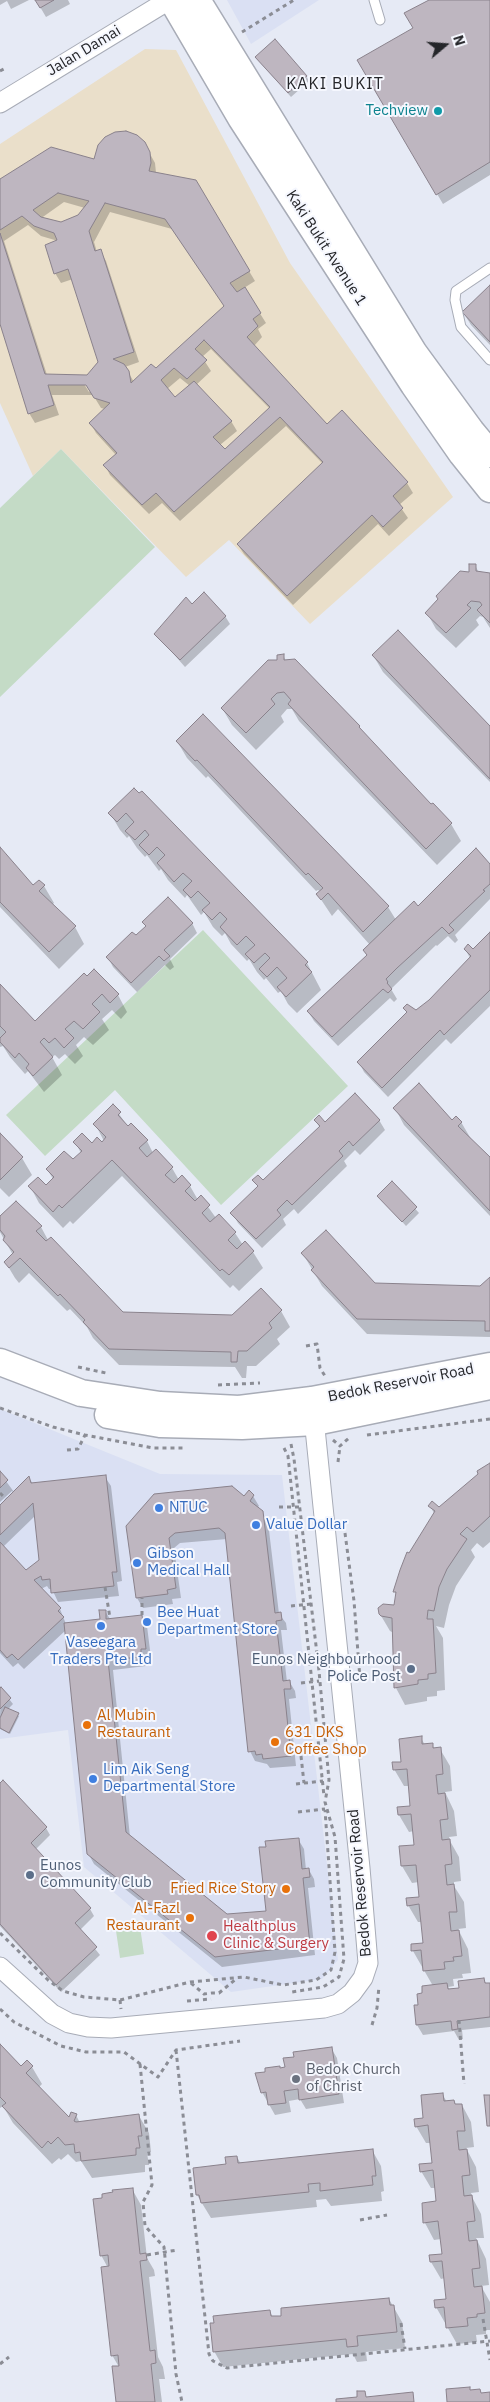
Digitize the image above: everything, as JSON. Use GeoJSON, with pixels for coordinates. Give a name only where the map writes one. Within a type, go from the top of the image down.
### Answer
{"type":"FeatureCollection","features":[{"type":"Feature","properties":{"kind":"main road","name":"Kaki Bukit Avenue 1"},"geometry":{"type":"LineString","coordinates":[[170,0],[241,118],[414,385],[462,454],[490,489]]}},
{"type":"Feature","properties":{"kind":"main road","name":"Kaki Bukit Avenue 1"},"geometry":{"type":"LineString","coordinates":[[198,0],[414,353],[490,454]]}},
{"type":"Feature","properties":{"kind":"main road","name":"Bedok Reservoir Road"},"geometry":{"type":"LineString","coordinates":[[0,1362],[80,1394],[160,1406],[239,1408],[320,1420],[490,1366]]}},
{"type":"Feature","properties":{"kind":"main road","name":"Bedok Reservoir Road"},"geometry":{"type":"LineString","coordinates":[[0,1381],[77,1410],[160,1424],[242,1426],[320,1420],[490,1386]]}},
{"type":"Feature","properties":{"kind":"street","name":"Jalan Damai"},"geometry":{"type":"LineString","coordinates":[[0,103],[170,0]]}},
{"type":"Feature","properties":{"kind":"street","name":"Bedok Reservoir Road"},"geometry":{"type":"LineString","coordinates":[[0,1967],[52,2014],[69,2023],[88,2027],[111,2028],[324,2008],[338,2004],[352,1992],[363,1978],[368,1963],[320,1420]]}},
{"type":"Feature","properties":{"kind":"lane"},"geometry":{"type":"LineString","coordinates":[[374,0],[380,20]]}},
{"type":"Feature","properties":{"kind":"lane"},"geometry":{"type":"LineString","coordinates":[[490,268],[456,291],[455,300],[461,327],[490,360]]}},
{"type":"Feature","properties":{"kind":"path"},"geometry":{"type":"LineString","coordinates":[[239,34],[294,0]]}},
{"type":"Feature","properties":{"kind":"path"},"geometry":{"type":"LineString","coordinates":[[0,71],[4,69]]}},
{"type":"Feature","properties":{"kind":"path"},"geometry":{"type":"LineString","coordinates":[[306,1346],[317,1344],[320,1368],[327,1376]]}},
{"type":"Feature","properties":{"kind":"path"},"geometry":{"type":"LineString","coordinates":[[69,1365],[115,1376]]}},
{"type":"Feature","properties":{"kind":"path"},"geometry":{"type":"LineString","coordinates":[[217,1385],[264,1383]]}},
{"type":"Feature","properties":{"kind":"path"},"geometry":{"type":"LineString","coordinates":[[362,1435],[490,1419]]}},
{"type":"Feature","properties":{"kind":"path"},"geometry":{"type":"LineString","coordinates":[[320,1420],[340,1446],[353,1436]]}},
{"type":"Feature","properties":{"kind":"path"},"geometry":{"type":"LineString","coordinates":[[67,1450],[78,1449],[84,1435]]}},
{"type":"Feature","properties":{"kind":"path"},"geometry":{"type":"LineString","coordinates":[[289,1992],[323,1987],[339,1976],[344,1959],[335,1837],[325,1802],[329,1780],[311,1604],[300,1507],[290,1443]]}},
{"type":"Feature","properties":{"kind":"path"},"geometry":{"type":"LineString","coordinates":[[0,1933],[48,1980],[63,1991],[84,1998],[120,2000],[190,1982],[238,1978],[256,1978],[283,1985],[294,1984],[316,1980],[331,1970],[336,1952],[335,1924],[325,1802],[288,1456],[284,1448]]}},
{"type":"Feature","properties":{"kind":"path"},"geometry":{"type":"LineString","coordinates":[[0,1493],[6,1499]]}},
{"type":"Feature","properties":{"kind":"path"},"geometry":{"type":"LineString","coordinates":[[279,1508],[300,1507]]}},
{"type":"Feature","properties":{"kind":"path"},"geometry":{"type":"LineString","coordinates":[[105,1587],[110,1618]]}},
{"type":"Feature","properties":{"kind":"path"},"geometry":{"type":"LineString","coordinates":[[142,1598],[142,1615]]}},
{"type":"Feature","properties":{"kind":"path"},"geometry":{"type":"LineString","coordinates":[[291,1606],[311,1604]]}},
{"type":"Feature","properties":{"kind":"path"},"geometry":{"type":"LineString","coordinates":[[301,1683],[319,1681]]}},
{"type":"Feature","properties":{"kind":"path"},"geometry":{"type":"LineString","coordinates":[[301,1756],[304,1783]]}},
{"type":"Feature","properties":{"kind":"path"},"geometry":{"type":"LineString","coordinates":[[296,1784],[323,1781]]}},
{"type":"Feature","properties":{"kind":"path"},"geometry":{"type":"LineString","coordinates":[[298,1812],[325,1809]]}},
{"type":"Feature","properties":{"kind":"path"},"geometry":{"type":"LineString","coordinates":[[190,1982],[204,1994],[219,1993],[238,1978]]}},
{"type":"Feature","properties":{"kind":"path"},"geometry":{"type":"LineString","coordinates":[[212,1993],[212,1999]]}},
{"type":"Feature","properties":{"kind":"path"},"geometry":{"type":"LineString","coordinates":[[184,2002],[222,1998]]}},
{"type":"Feature","properties":{"kind":"path"},"geometry":{"type":"LineString","coordinates":[[120,2000],[121,2009]]}},
{"type":"Feature","properties":{"kind":"path"},"geometry":{"type":"LineString","coordinates":[[114,2010],[130,2008]]}},
{"type":"Feature","properties":{"kind":"path"},"geometry":{"type":"LineString","coordinates":[[0,2009],[14,2022],[61,2046],[86,2052],[124,2052],[158,2077],[176,2050],[240,2041]]}},
{"type":"Feature","properties":{"kind":"path"},"geometry":{"type":"LineString","coordinates":[[459,2020],[464,2084]]}},
{"type":"Feature","properties":{"kind":"path"},"geometry":{"type":"LineString","coordinates":[[176,2050],[209,2354],[213,2361],[227,2368],[488,2342]]}},
{"type":"Feature","properties":{"kind":"path"},"geometry":{"type":"LineString","coordinates":[[140,2064],[152,2185],[143,2202],[145,2226],[164,2247],[176,2374],[182,2402]]}},
{"type":"Feature","properties":{"kind":"path"},"geometry":{"type":"LineString","coordinates":[[360,2220],[387,2215]]}},
{"type":"Feature","properties":{"kind":"path"},"geometry":{"type":"LineString","coordinates":[[147,2255],[176,2250]]}},
{"type":"Feature","properties":{"kind":"path"},"geometry":{"type":"LineString","coordinates":[[483,2319],[490,2360]]}},
{"type":"Feature","properties":{"kind":"path"},"geometry":{"type":"LineString","coordinates":[[400,2323],[405,2349]]}},
{"type":"Feature","properties":{"kind":"path"},"geometry":{"type":"LineString","coordinates":[[0,2364],[9,2356]]}},
{"type":"Feature","properties":{"kind":"shaded area"},"geometry":{"type":"Polygon","coordinates":[[[227,0],[319,0],[251,44],[227,0]]]}},
{"type":"Feature","properties":{"kind":"shaded area"},"geometry":{"type":"Polygon","coordinates":[[[145,49],[176,50],[290,263],[453,497],[310,624],[229,540],[186,577],[61,449],[33,476],[0,403],[0,144],[145,49]]]}},
{"type":"Feature","properties":{"kind":"shaded area"},"geometry":{"type":"Polygon","coordinates":[[[0,1409],[160,1474],[282,1475],[338,1960],[322,1979],[231,1992],[84,1867],[68,1730],[0,1739],[0,1409]]]}},
{"type":"Feature","properties":{"kind":"green space"},"geometry":{"type":"Polygon","coordinates":[[[61,449],[155,547],[0,697],[0,508],[61,449]]]}},
{"type":"Feature","properties":{"kind":"green space"},"geometry":{"type":"Polygon","coordinates":[[[203,930],[348,1086],[221,1205],[115,1090],[45,1156],[6,1115],[203,930]]]}},
{"type":"Feature","properties":{"kind":"green space"},"geometry":{"type":"Polygon","coordinates":[[[139,1920],[144,1954],[120,1958],[115,1924],[139,1920]]]}},
{"type":"Feature","properties":{"kind":"building"},"geometry":{"type":"Polygon","coordinates":[[[35,0],[54,0],[40,8],[35,0]]]}},
{"type":"Feature","properties":{"kind":"building","name":"Techview"},"geometry":{"type":"Polygon","coordinates":[[[429,0],[490,0],[490,162],[436,195],[357,60],[413,28],[404,13],[429,0]]]}},
{"type":"Feature","properties":{"kind":"building"},"geometry":{"type":"Polygon","coordinates":[[[275,39],[307,76],[288,93],[255,57],[275,39]]]}},
{"type":"Feature","properties":{"kind":"building"},"geometry":{"type":"Polygon","coordinates":[[[126,131],[137,135],[145,142],[150,152],[151,163],[149,171],[196,180],[250,271],[230,283],[237,292],[245,287],[261,313],[253,319],[258,326],[247,337],[327,424],[342,410],[408,482],[393,496],[403,508],[383,527],[372,515],[287,596],[237,544],[323,462],[280,417],[174,512],[156,493],[142,505],[103,465],[117,453],[89,423],[110,403],[94,398],[86,385],[48,385],[54,405],[28,414],[0,324],[0,233],[45,374],[87,375],[98,362],[68,269],[54,274],[45,245],[57,240],[54,233],[34,226],[22,216],[0,230],[0,179],[51,147],[94,159],[98,145],[105,137],[115,132],[126,131]],[[58,193],[33,210],[41,217],[61,222],[78,215],[89,201],[58,193]],[[105,203],[89,231],[95,251],[101,249],[134,352],[113,359],[124,364],[129,371],[131,383],[151,364],[156,368],[224,306],[165,219],[105,203]],[[204,340],[195,349],[207,360],[187,379],[174,368],[161,380],[175,397],[194,381],[232,421],[213,437],[225,449],[270,407],[204,340]]]}},
{"type":"Feature","properties":{"kind":"building"},"geometry":{"type":"Polygon","coordinates":[[[490,285],[490,342],[462,312],[490,285]]]}},
{"type":"Feature","properties":{"kind":"building"},"geometry":{"type":"Polygon","coordinates":[[[469,564],[476,564],[476,571],[490,573],[490,623],[477,610],[482,605],[480,602],[471,601],[467,605],[471,608],[446,633],[425,613],[438,599],[436,596],[460,571],[469,572],[469,564]]]}},
{"type":"Feature","properties":{"kind":"building"},"geometry":{"type":"Polygon","coordinates":[[[204,592],[226,616],[180,660],[154,634],[186,597],[192,604],[204,592]]]}},
{"type":"Feature","properties":{"kind":"building"},"geometry":{"type":"Polygon","coordinates":[[[398,630],[490,726],[490,779],[372,655],[398,630]]]}},
{"type":"Feature","properties":{"kind":"building"},"geometry":{"type":"Polygon","coordinates":[[[284,654],[284,660],[295,659],[360,726],[431,804],[433,803],[452,823],[426,849],[288,704],[291,700],[284,692],[277,693],[271,699],[275,704],[246,733],[221,708],[268,660],[277,660],[277,655],[284,654]]]}},
{"type":"Feature","properties":{"kind":"building"},"geometry":{"type":"Polygon","coordinates":[[[203,714],[389,906],[363,932],[328,893],[321,900],[316,894],[323,888],[308,873],[306,875],[197,760],[195,761],[176,741],[203,714]]]}},
{"type":"Feature","properties":{"kind":"building"},"geometry":{"type":"Polygon","coordinates":[[[134,788],[139,793],[142,791],[308,962],[305,965],[312,972],[286,997],[277,987],[287,978],[277,967],[267,977],[259,969],[270,958],[265,953],[254,963],[245,954],[255,945],[246,936],[237,945],[220,927],[227,919],[220,912],[212,920],[202,910],[210,903],[198,891],[191,898],[183,890],[192,881],[183,873],[174,882],[157,863],[165,855],[157,847],[149,855],[139,845],[149,835],[145,830],[135,840],[125,831],[134,822],[126,813],[117,822],[108,813],[134,788]]]}},
{"type":"Feature","properties":{"kind":"building"},"geometry":{"type":"Polygon","coordinates":[[[0,847],[33,885],[39,880],[45,885],[39,891],[76,926],[49,952],[0,902],[0,847]]]}},
{"type":"Feature","properties":{"kind":"building"},"geometry":{"type":"Polygon","coordinates":[[[476,848],[490,864],[490,884],[483,890],[485,891],[449,925],[454,930],[449,934],[442,927],[386,979],[392,989],[388,993],[383,989],[332,1037],[307,1011],[367,955],[363,950],[414,901],[418,906],[476,848]]]}},
{"type":"Feature","properties":{"kind":"building"},"geometry":{"type":"Polygon","coordinates":[[[168,897],[193,923],[164,950],[170,956],[164,961],[159,956],[131,983],[106,957],[132,932],[136,935],[146,926],[142,922],[168,897]]]}},
{"type":"Feature","properties":{"kind":"building"},"geometry":{"type":"Polygon","coordinates":[[[490,932],[490,990],[444,1035],[440,1030],[382,1088],[357,1062],[407,1012],[403,1008],[407,1004],[416,1010],[429,1000],[471,956],[464,949],[468,944],[473,949],[490,932]]]}},
{"type":"Feature","properties":{"kind":"building"},"geometry":{"type":"Polygon","coordinates":[[[94,969],[119,994],[110,1003],[102,994],[92,1004],[100,1012],[83,1029],[74,1021],[65,1029],[74,1038],[64,1048],[55,1038],[49,1043],[44,1038],[40,1042],[53,1057],[33,1076],[26,1068],[29,1064],[19,1053],[15,1058],[0,1042],[0,1038],[6,1032],[0,1026],[0,984],[35,1021],[84,973],[87,976],[94,969]]]}},
{"type":"Feature","properties":{"kind":"building"},"geometry":{"type":"Polygon","coordinates":[[[419,1083],[452,1120],[456,1116],[462,1122],[458,1126],[490,1157],[490,1211],[393,1108],[419,1083]]]}},
{"type":"Feature","properties":{"kind":"building"},"geometry":{"type":"Polygon","coordinates":[[[355,1093],[380,1120],[353,1146],[349,1141],[339,1151],[343,1156],[292,1205],[287,1200],[277,1210],[281,1215],[256,1239],[230,1213],[258,1186],[252,1180],[258,1175],[263,1180],[320,1126],[314,1120],[319,1115],[325,1122],[355,1093]]]}},
{"type":"Feature","properties":{"kind":"building"},"geometry":{"type":"Polygon","coordinates":[[[113,1104],[121,1112],[118,1115],[128,1126],[131,1123],[148,1140],[139,1148],[147,1157],[156,1149],[173,1167],[165,1175],[174,1183],[182,1175],[191,1185],[185,1191],[195,1201],[201,1195],[210,1205],[202,1213],[210,1222],[219,1214],[236,1232],[228,1240],[237,1249],[245,1241],[254,1251],[229,1275],[222,1269],[220,1271],[112,1160],[62,1208],[59,1205],[53,1212],[28,1186],[38,1177],[46,1185],[54,1177],[46,1169],[64,1151],[73,1159],[82,1151],[73,1142],[82,1133],[92,1143],[97,1137],[102,1142],[106,1137],[93,1124],[113,1104]]]}},
{"type":"Feature","properties":{"kind":"building"},"geometry":{"type":"Polygon","coordinates":[[[0,1133],[23,1157],[0,1180],[0,1133]]]}},
{"type":"Feature","properties":{"kind":"building"},"geometry":{"type":"Polygon","coordinates":[[[392,1181],[417,1207],[402,1222],[377,1196],[392,1181]]]}},
{"type":"Feature","properties":{"kind":"building"},"geometry":{"type":"Polygon","coordinates":[[[16,1201],[42,1226],[36,1231],[46,1241],[51,1237],[123,1312],[232,1315],[261,1288],[282,1310],[269,1323],[272,1328],[247,1351],[238,1351],[237,1362],[231,1362],[231,1352],[109,1349],[60,1294],[58,1296],[20,1258],[9,1268],[4,1262],[14,1252],[3,1240],[5,1236],[0,1230],[0,1216],[16,1201]]]}},
{"type":"Feature","properties":{"kind":"building"},"geometry":{"type":"Polygon","coordinates":[[[326,1230],[375,1283],[480,1286],[490,1277],[490,1331],[485,1331],[485,1321],[357,1319],[311,1270],[314,1267],[301,1253],[326,1230]]]}},
{"type":"Feature","properties":{"kind":"building"},"geometry":{"type":"Polygon","coordinates":[[[490,1463],[490,1516],[473,1532],[467,1527],[460,1534],[467,1539],[447,1569],[439,1587],[434,1611],[428,1610],[427,1619],[433,1619],[436,1673],[428,1674],[428,1679],[418,1680],[418,1684],[394,1688],[392,1618],[381,1616],[378,1608],[383,1604],[394,1605],[396,1592],[393,1592],[407,1552],[409,1553],[435,1511],[428,1506],[432,1501],[439,1507],[478,1474],[477,1471],[490,1463]]]}},
{"type":"Feature","properties":{"kind":"building"},"geometry":{"type":"Polygon","coordinates":[[[0,1471],[8,1480],[0,1488],[0,1471]]]}},
{"type":"Feature","properties":{"kind":"building"},"geometry":{"type":"Polygon","coordinates":[[[106,1475],[117,1572],[112,1572],[114,1586],[51,1593],[50,1579],[42,1580],[41,1576],[34,1580],[61,1608],[58,1611],[64,1617],[18,1660],[12,1654],[7,1658],[0,1650],[0,1542],[26,1570],[39,1560],[33,1503],[0,1535],[0,1505],[29,1476],[31,1483],[106,1475]]]}},
{"type":"Feature","properties":{"kind":"building"},"geometry":{"type":"Polygon","coordinates":[[[232,1486],[244,1496],[249,1490],[254,1495],[250,1501],[263,1511],[275,1613],[281,1612],[282,1620],[276,1621],[283,1681],[290,1680],[291,1689],[284,1689],[291,1756],[263,1759],[262,1754],[256,1755],[255,1751],[248,1752],[225,1533],[219,1528],[175,1533],[169,1538],[176,1588],[167,1590],[168,1594],[136,1598],[126,1526],[154,1494],[232,1486]]]}},
{"type":"Feature","properties":{"kind":"building"},"geometry":{"type":"Polygon","coordinates":[[[99,1610],[106,1610],[106,1619],[142,1615],[146,1649],[141,1649],[141,1657],[108,1660],[126,1832],[227,1914],[266,1911],[259,1847],[266,1847],[265,1841],[299,1838],[302,1869],[309,1868],[310,1877],[303,1878],[310,1945],[215,1957],[87,1854],[64,1623],[100,1619],[99,1610]]]}},
{"type":"Feature","properties":{"kind":"building"},"geometry":{"type":"Polygon","coordinates":[[[0,1688],[11,1698],[0,1709],[0,1688]]]}},
{"type":"Feature","properties":{"kind":"building"},"geometry":{"type":"Polygon","coordinates":[[[5,1707],[19,1713],[9,1733],[0,1728],[0,1718],[5,1707]]]}},
{"type":"Feature","properties":{"kind":"building"},"geometry":{"type":"Polygon","coordinates":[[[422,1736],[422,1744],[433,1743],[433,1748],[441,1747],[443,1774],[436,1775],[438,1794],[445,1793],[448,1819],[440,1820],[442,1840],[450,1839],[452,1864],[445,1865],[447,1885],[454,1884],[457,1912],[449,1912],[451,1931],[459,1930],[462,1956],[453,1957],[454,1961],[444,1962],[445,1969],[423,1971],[421,1950],[411,1951],[411,1944],[423,1943],[419,1904],[407,1906],[406,1898],[419,1897],[416,1865],[401,1866],[399,1846],[414,1845],[411,1814],[398,1815],[397,1807],[410,1806],[407,1769],[393,1770],[392,1762],[401,1762],[399,1739],[422,1736]]]}},
{"type":"Feature","properties":{"kind":"building","name":"Eunos Community Club"},"geometry":{"type":"Polygon","coordinates":[[[3,1780],[47,1827],[31,1843],[91,1908],[75,1923],[97,1947],[56,1985],[0,1924],[0,1783],[3,1780]]]}},
{"type":"Feature","properties":{"kind":"building"},"geometry":{"type":"Polygon","coordinates":[[[484,1978],[485,1983],[490,1983],[490,2017],[457,2021],[458,2029],[452,2030],[451,2021],[416,2025],[414,2005],[418,2005],[417,1994],[422,1993],[422,1986],[447,1983],[448,1989],[459,1988],[458,1981],[484,1978]]]}},
{"type":"Feature","properties":{"kind":"building"},"geometry":{"type":"Polygon","coordinates":[[[0,2044],[21,2066],[27,2060],[33,2066],[26,2073],[69,2117],[71,2112],[77,2114],[74,2121],[139,2114],[142,2136],[138,2136],[140,2148],[136,2148],[136,2155],[81,2161],[80,2152],[75,2153],[74,2144],[65,2145],[58,2137],[51,2144],[48,2141],[42,2148],[2,2106],[6,2103],[0,2097],[0,2044]]]}},
{"type":"Feature","properties":{"kind":"building","name":"Bedok Church of Christ"},"geometry":{"type":"Polygon","coordinates":[[[332,2047],[339,2094],[299,2100],[298,2089],[284,2091],[286,2103],[268,2105],[266,2092],[261,2093],[255,2073],[265,2072],[265,2068],[285,2067],[283,2058],[294,2057],[293,2052],[332,2047]]]}},
{"type":"Feature","properties":{"kind":"building"},"geometry":{"type":"Polygon","coordinates":[[[443,2093],[444,2101],[454,2100],[455,2104],[462,2104],[465,2131],[457,2131],[459,2150],[467,2149],[470,2175],[462,2176],[464,2196],[472,2195],[475,2221],[467,2222],[469,2241],[477,2240],[480,2268],[472,2269],[474,2287],[482,2286],[485,2313],[477,2314],[477,2317],[467,2318],[468,2326],[446,2328],[444,2307],[435,2308],[434,2300],[446,2299],[442,2261],[430,2262],[429,2255],[442,2254],[438,2221],[423,2223],[422,2203],[436,2201],[433,2170],[420,2172],[419,2164],[432,2163],[428,2125],[415,2127],[414,2119],[423,2118],[421,2095],[443,2093]]]}},
{"type":"Feature","properties":{"kind":"building"},"geometry":{"type":"Polygon","coordinates":[[[484,2095],[490,2095],[490,2126],[487,2126],[484,2095]]]}},
{"type":"Feature","properties":{"kind":"building"},"geometry":{"type":"Polygon","coordinates":[[[373,2149],[376,2176],[372,2176],[373,2185],[320,2191],[320,2183],[308,2184],[309,2192],[201,2203],[199,2195],[196,2195],[193,2168],[226,2164],[225,2157],[237,2156],[238,2163],[373,2149]]]}},
{"type":"Feature","properties":{"kind":"building"},"geometry":{"type":"Polygon","coordinates":[[[133,2188],[140,2254],[146,2253],[147,2260],[140,2261],[150,2351],[155,2350],[156,2363],[151,2364],[155,2402],[116,2402],[112,2366],[119,2366],[118,2355],[111,2356],[101,2267],[109,2266],[108,2255],[100,2256],[93,2199],[102,2198],[102,2194],[113,2192],[112,2190],[133,2188]]]}},
{"type":"Feature","properties":{"kind":"building"},"geometry":{"type":"Polygon","coordinates":[[[389,2298],[390,2305],[394,2305],[397,2332],[357,2336],[358,2346],[347,2347],[346,2339],[213,2352],[210,2323],[214,2323],[213,2316],[270,2310],[271,2316],[281,2316],[281,2308],[389,2298]]]}},
{"type":"Feature","properties":{"kind":"building"},"geometry":{"type":"Polygon","coordinates":[[[470,2387],[470,2390],[480,2389],[481,2393],[490,2392],[490,2402],[447,2402],[446,2389],[470,2387]]]}},
{"type":"Feature","properties":{"kind":"building"},"geometry":{"type":"Polygon","coordinates":[[[357,2391],[365,2391],[366,2397],[413,2392],[414,2402],[336,2402],[336,2399],[357,2397],[357,2391]]]}},
{"type":"Feature","properties":{"kind":"place","name":"Techview"},"geometry":{"type":"Point","coordinates":[438,111]}},
{"type":"Feature","properties":{"kind":"place","name":"NTUC"},"geometry":{"type":"Point","coordinates":[159,1508]}},
{"type":"Feature","properties":{"kind":"place","name":"Value Dollar"},"geometry":{"type":"Point","coordinates":[256,1525]}},
{"type":"Feature","properties":{"kind":"place","name":"Gibson Medical Hall"},"geometry":{"type":"Point","coordinates":[137,1563]}},
{"type":"Feature","properties":{"kind":"place","name":"Bee Huat Department Store"},"geometry":{"type":"Point","coordinates":[147,1622]}},
{"type":"Feature","properties":{"kind":"place","name":"Vaseegara Traders Pte Ltd"},"geometry":{"type":"Point","coordinates":[101,1626]}},
{"type":"Feature","properties":{"kind":"place","name":"Eunos Neighbourhood Police Post"},"geometry":{"type":"Point","coordinates":[411,1669]}},
{"type":"Feature","properties":{"kind":"place","name":"Al Mubin Restaurant"},"geometry":{"type":"Point","coordinates":[87,1725]}},
{"type":"Feature","properties":{"kind":"place","name":"631 DKS Coffee Shop"},"geometry":{"type":"Point","coordinates":[275,1742]}},
{"type":"Feature","properties":{"kind":"place","name":"Lim Aik Seng Departmental Store"},"geometry":{"type":"Point","coordinates":[93,1779]}},
{"type":"Feature","properties":{"kind":"place","name":"Eunos Community Club"},"geometry":{"type":"Point","coordinates":[30,1875]}},
{"type":"Feature","properties":{"kind":"place","name":"Fried Rice Story"},"geometry":{"type":"Point","coordinates":[286,1889]}},
{"type":"Feature","properties":{"kind":"place","name":"Al-Fazl Restaurant"},"geometry":{"type":"Point","coordinates":[190,1918]}},
{"type":"Feature","properties":{"kind":"place","name":"Healthplus Clinic & Surgery"},"geometry":{"type":"Point","coordinates":[212,1936]}},
{"type":"Feature","properties":{"kind":"place","name":"Bedok Church of Christ"},"geometry":{"type":"Point","coordinates":[296,2079]}},
{"type":"Feature","properties":{"kind":"district","name":"KAKI BUKIT"},"geometry":{"type":"Point","coordinates":[335,84]}}]}
